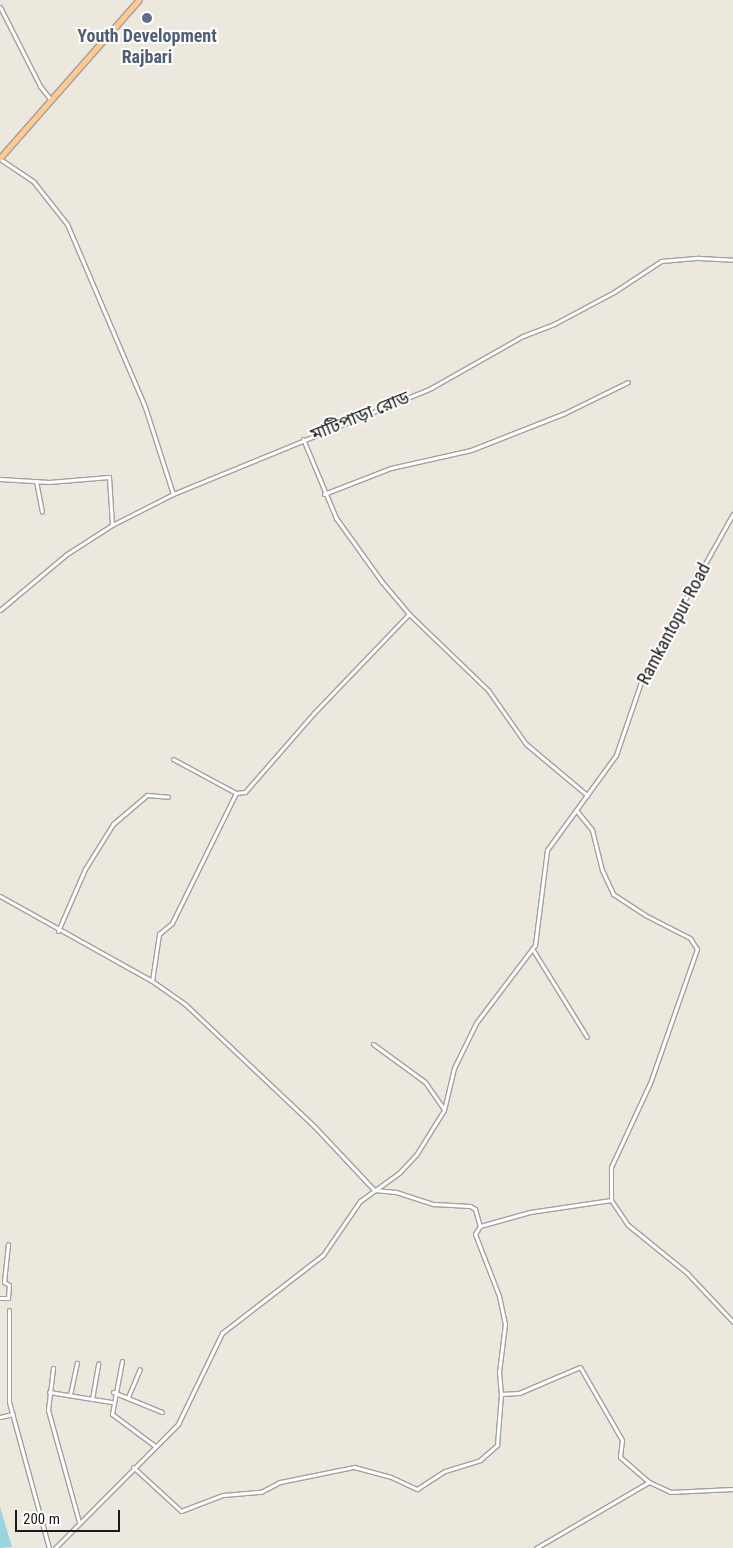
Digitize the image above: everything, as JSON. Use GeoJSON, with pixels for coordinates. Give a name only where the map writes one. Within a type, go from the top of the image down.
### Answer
{"type":"FeatureCollection","features":[{"type":"Feature","properties":{"kind":"main road"},"geometry":{"type":"LineString","coordinates":[[0,158],[139,0]]}},
{"type":"Feature","properties":{"kind":"street"},"geometry":{"type":"LineString","coordinates":[[0,7],[40,86],[51,100]]}},
{"type":"Feature","properties":{"kind":"street"},"geometry":{"type":"LineString","coordinates":[[0,158],[33,181],[67,224],[145,407],[173,494]]}},
{"type":"Feature","properties":{"kind":"street","name":"মাটিপাড়া রোড"},"geometry":{"type":"LineString","coordinates":[[0,610],[67,554],[112,525],[173,494],[303,439],[432,388],[523,336],[554,324],[614,292],[666,258],[733,260]]}},
{"type":"Feature","properties":{"kind":"street"},"geometry":{"type":"LineString","coordinates":[[324,494],[391,468],[471,450],[565,413],[628,382]]}},
{"type":"Feature","properties":{"kind":"street"},"geometry":{"type":"LineString","coordinates":[[303,439],[324,494],[355,546],[409,614],[488,690],[526,744],[587,795]]}},
{"type":"Feature","properties":{"kind":"street"},"geometry":{"type":"LineString","coordinates":[[0,479],[36,481],[109,477],[112,525]]}},
{"type":"Feature","properties":{"kind":"street"},"geometry":{"type":"LineString","coordinates":[[36,481],[42,511]]}},
{"type":"Feature","properties":{"kind":"street","name":"Ramkantopur Road"},"geometry":{"type":"LineString","coordinates":[[55,1548],[184,1414],[208,1356],[222,1333],[323,1255],[360,1201],[409,1163],[444,1110],[454,1068],[474,1027],[533,950],[537,938],[541,880],[547,850],[616,755],[644,673],[733,514]]}},
{"type":"Feature","properties":{"kind":"street"},"geometry":{"type":"LineString","coordinates":[[173,759],[236,793],[244,792],[257,781],[314,713],[409,614]]}},
{"type":"Feature","properties":{"kind":"street"},"geometry":{"type":"LineString","coordinates":[[152,981],[158,934],[172,923],[236,793]]}},
{"type":"Feature","properties":{"kind":"street"},"geometry":{"type":"LineString","coordinates":[[58,931],[85,869],[113,824],[147,795],[168,797]]}},
{"type":"Feature","properties":{"kind":"street"},"geometry":{"type":"LineString","coordinates":[[576,810],[592,830],[602,870],[613,894],[645,915],[690,938],[696,942],[697,948],[650,1083],[611,1167],[611,1200],[628,1224],[687,1273],[733,1322]]}},
{"type":"Feature","properties":{"kind":"street"},"geometry":{"type":"LineString","coordinates":[[0,896],[58,931],[152,981],[185,1004],[314,1126],[374,1190],[396,1192],[434,1204],[470,1206],[475,1209],[480,1226]]}},
{"type":"Feature","properties":{"kind":"street"},"geometry":{"type":"LineString","coordinates":[[533,950],[587,1037]]}},
{"type":"Feature","properties":{"kind":"street"},"geometry":{"type":"LineString","coordinates":[[373,1044],[426,1082],[444,1110]]}},
{"type":"Feature","properties":{"kind":"street"},"geometry":{"type":"LineString","coordinates":[[133,1467],[181,1511],[223,1495],[261,1492],[280,1482],[354,1467],[391,1477],[417,1490],[445,1471],[480,1460],[497,1445],[501,1394],[499,1372],[505,1324],[499,1296],[475,1234],[480,1226],[530,1212],[611,1200]]}},
{"type":"Feature","properties":{"kind":"street"},"geometry":{"type":"LineString","coordinates":[[0,1298],[8,1298],[9,1285],[4,1282],[8,1244]]}},
{"type":"Feature","properties":{"kind":"street"},"geometry":{"type":"LineString","coordinates":[[9,1310],[9,1402],[49,1548]]}},
{"type":"Feature","properties":{"kind":"street"},"geometry":{"type":"LineString","coordinates":[[122,1361],[111,1402],[113,1416],[155,1446]]}},
{"type":"Feature","properties":{"kind":"street"},"geometry":{"type":"LineString","coordinates":[[70,1395],[77,1363]]}},
{"type":"Feature","properties":{"kind":"street"},"geometry":{"type":"LineString","coordinates":[[92,1399],[98,1364]]}},
{"type":"Feature","properties":{"kind":"street"},"geometry":{"type":"LineString","coordinates":[[53,1368],[48,1410],[80,1522]]}},
{"type":"Feature","properties":{"kind":"street"},"geometry":{"type":"LineString","coordinates":[[501,1394],[528,1390],[580,1368],[622,1440],[620,1457],[649,1482],[670,1492],[733,1490]]}},
{"type":"Feature","properties":{"kind":"street"},"geometry":{"type":"LineString","coordinates":[[128,1397],[140,1369]]}},
{"type":"Feature","properties":{"kind":"street"},"geometry":{"type":"LineString","coordinates":[[49,1392],[111,1402]]}},
{"type":"Feature","properties":{"kind":"street"},"geometry":{"type":"LineString","coordinates":[[113,1392],[162,1412]]}},
{"type":"Feature","properties":{"kind":"street"},"geometry":{"type":"LineString","coordinates":[[0,1416],[13,1414]]}},
{"type":"Feature","properties":{"kind":"street"},"geometry":{"type":"LineString","coordinates":[[536,1548],[649,1482]]}},
{"type":"Feature","properties":{"kind":"water"},"geometry":{"type":"Polygon","coordinates":[[[0,1507],[12,1547],[0,1548],[0,1507]]]}},
{"type":"Feature","properties":{"kind":"place","name":"Youth Development Rajbari"},"geometry":{"type":"Point","coordinates":[147,18]}}]}
